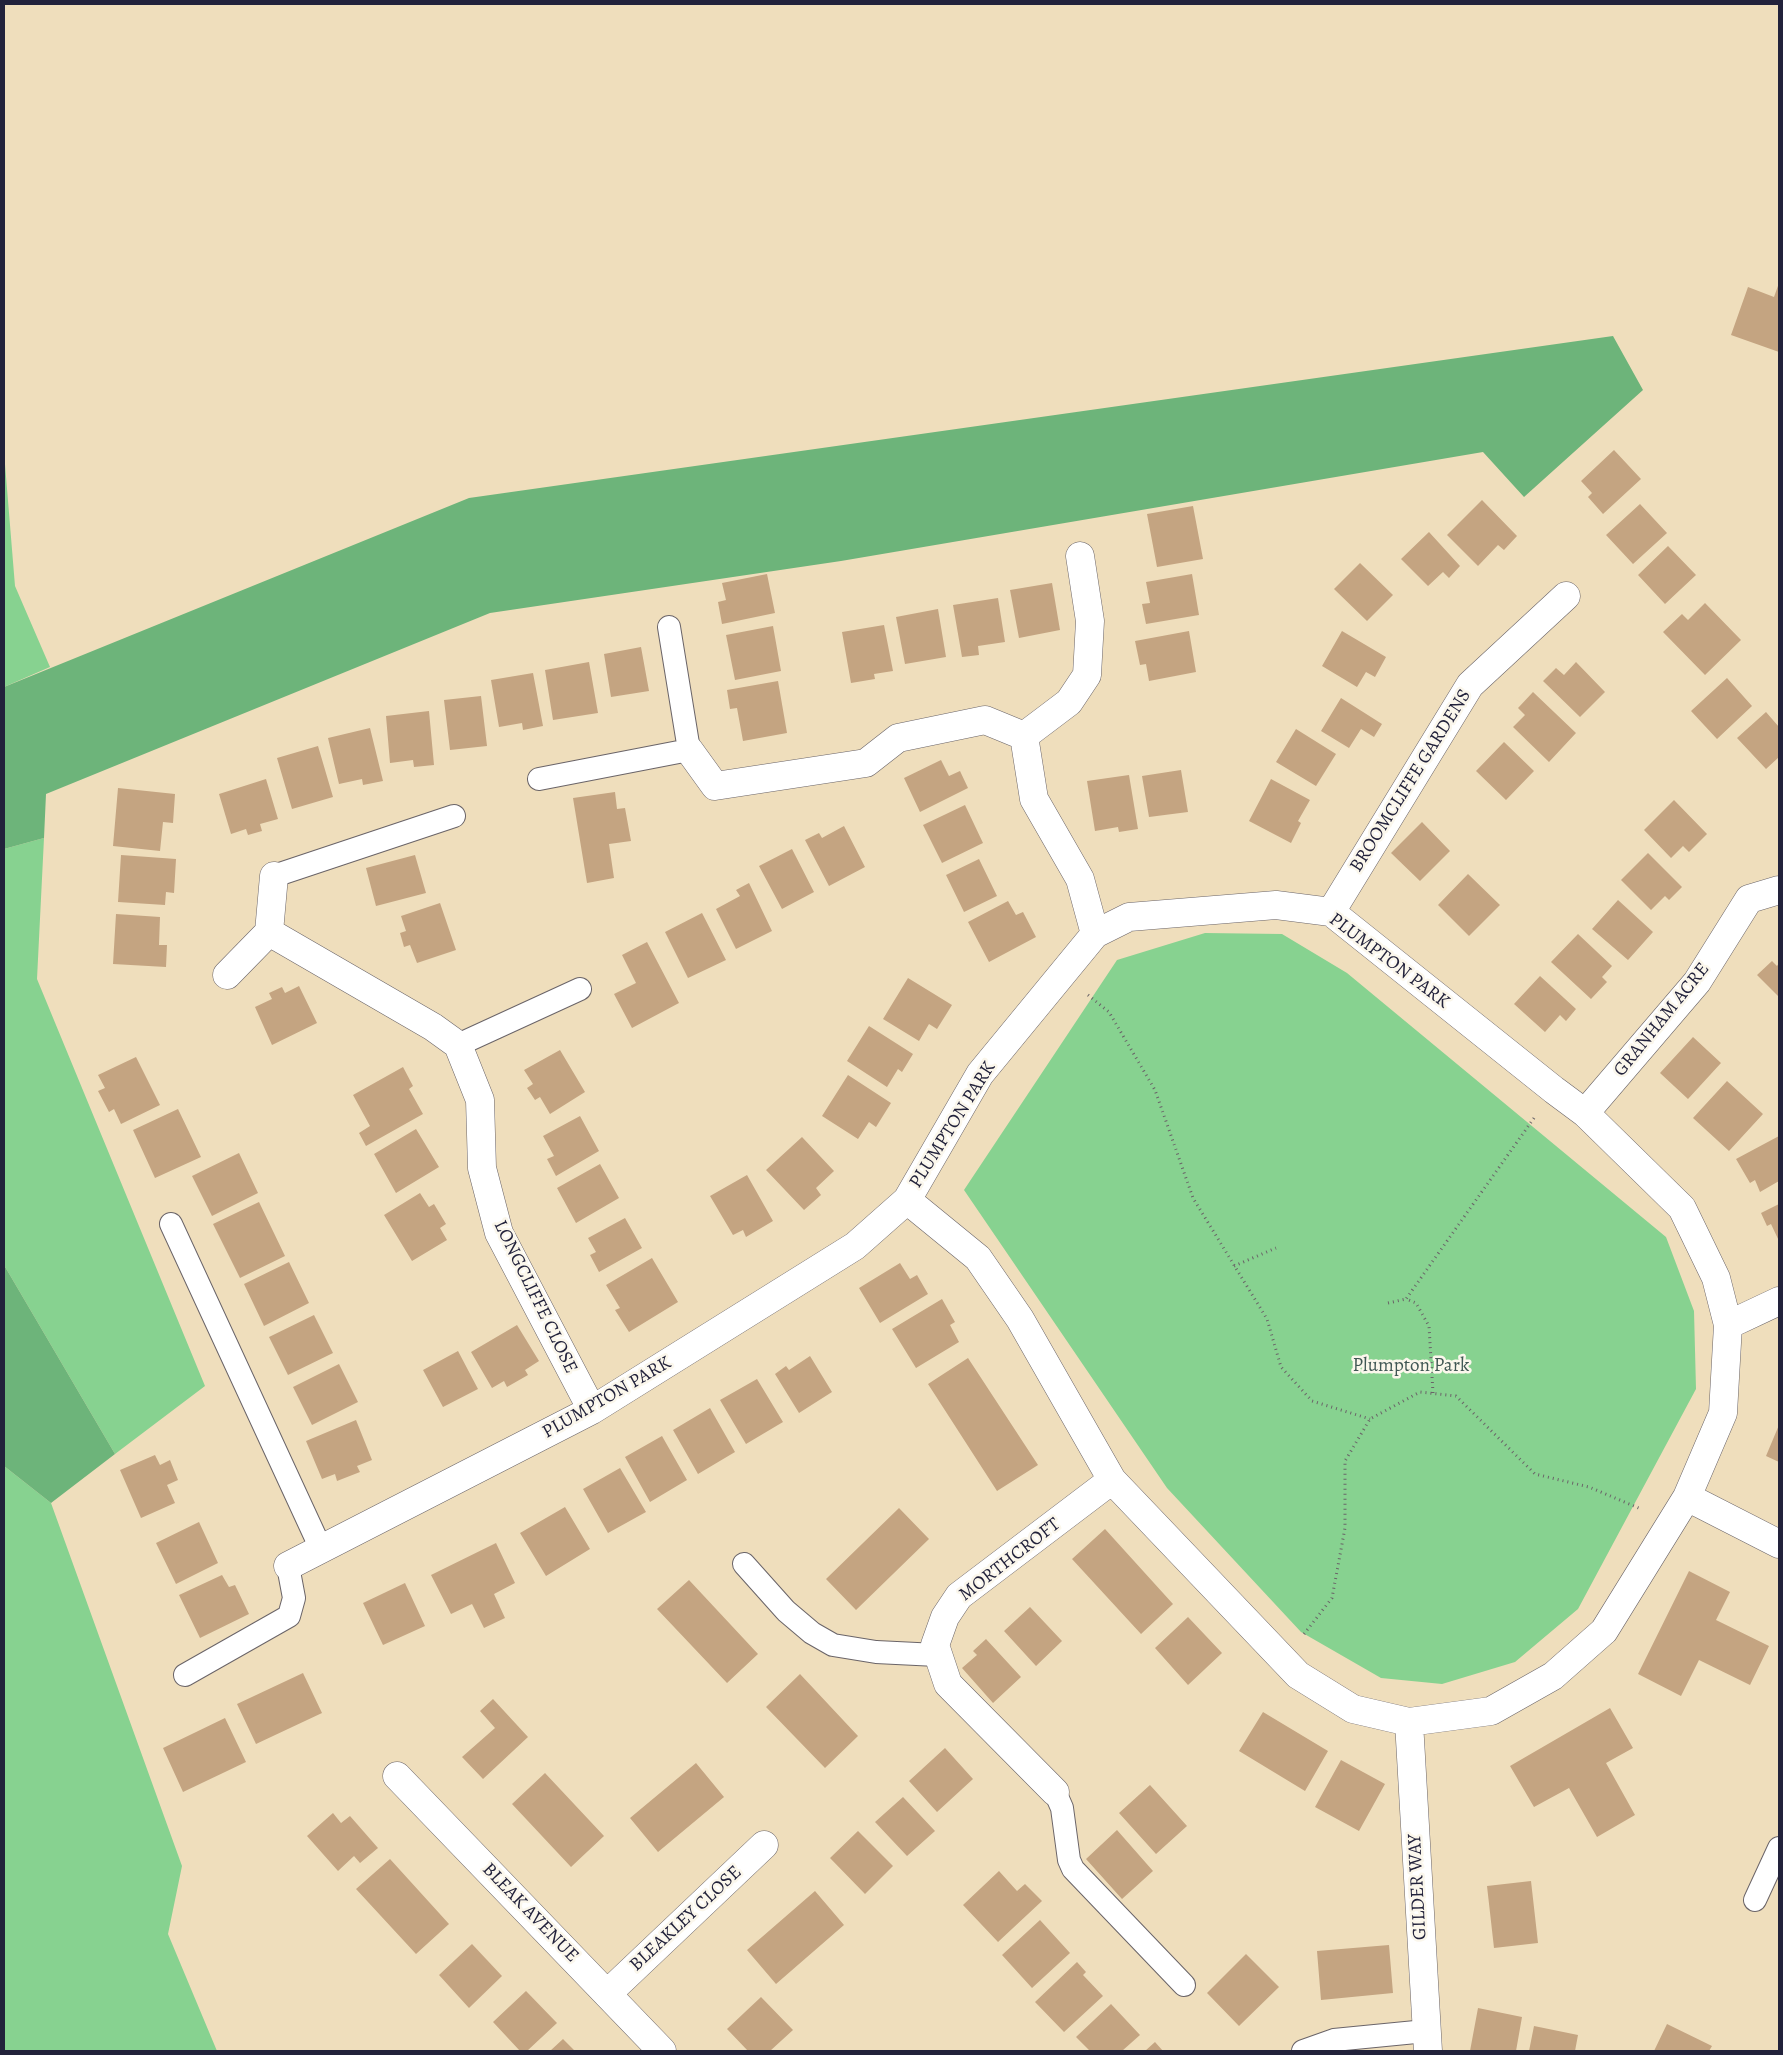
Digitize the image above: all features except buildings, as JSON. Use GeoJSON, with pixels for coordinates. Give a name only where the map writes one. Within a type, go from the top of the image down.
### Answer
{"type":"FeatureCollection","features":[{"type":"Feature","properties":{"kind":"street"},"geometry":{"type":"LineString","coordinates":[[1024,736],[1069,702],[1087,675],[1090,621],[1080,556]]}},
{"type":"Feature","properties":{"kind":"street","name":"BROOMCLIFFE GARDENS"},"geometry":{"type":"LineString","coordinates":[[1331,912],[1470,685],[1566,596]]}},
{"type":"Feature","properties":{"kind":"street"},"geometry":{"type":"LineString","coordinates":[[690,750],[715,786],[866,763],[898,738],[985,720],[1024,736]]}},
{"type":"Feature","properties":{"kind":"street"},"geometry":{"type":"LineString","coordinates":[[1024,736],[1034,799],[1080,879],[1095,934]]}},
{"type":"Feature","properties":{"kind":"street"},"geometry":{"type":"LineString","coordinates":[[227,975],[269,932],[274,876]]}},
{"type":"Feature","properties":{"kind":"street","name":"GRANHAM ACRE"},"geometry":{"type":"LineString","coordinates":[[1585,1112],[1697,982],[1750,899],[1779,890]]}},
{"type":"Feature","properties":{"kind":"street","name":"PLUMPTON PARK"},"geometry":{"type":"LineString","coordinates":[[288,1566],[592,1410],[855,1246],[906,1200],[980,1074],[1095,934],[1129,917],[1212,909],[1276,906],[1331,912],[1554,1090],[1585,1112],[1682,1208],[1716,1278],[1728,1325],[1723,1413],[1687,1497],[1604,1631],[1554,1676],[1492,1711],[1409,1722],[1353,1709],[1298,1675],[1112,1480],[1020,1320],[978,1258],[906,1200]]}},
{"type":"Feature","properties":{"kind":"street","name":"LONGCLIFFE CLOSE"},"geometry":{"type":"LineString","coordinates":[[269,932],[434,1026],[458,1046],[480,1100],[482,1168],[499,1233],[592,1410]]}},
{"type":"Feature","properties":{"kind":"street"},"geometry":{"type":"LineString","coordinates":[[1728,1325],[1779,1301]]}},
{"type":"Feature","properties":{"kind":"street","name":"MORTHCROFT"},"geometry":{"type":"LineString","coordinates":[[1055,1792],[948,1684],[935,1645],[945,1617],[959,1596],[1112,1480]]}},
{"type":"Feature","properties":{"kind":"street"},"geometry":{"type":"LineString","coordinates":[[1687,1497],[1779,1544]]}},
{"type":"Feature","properties":{"kind":"street","name":"GILDER WAY"},"geometry":{"type":"LineString","coordinates":[[1409,1722],[1427,2041]]}},
{"type":"Feature","properties":{"kind":"street","name":"BLEAK AVENUE"},"geometry":{"type":"LineString","coordinates":[[397,1776],[662,2051]]}},
{"type":"Feature","properties":{"kind":"street","name":"BLEAKLEY CLOSE"},"geometry":{"type":"LineString","coordinates":[[608,1993],[764,1845]]}},
{"type":"Feature","properties":{"kind":"lane"},"geometry":{"type":"LineString","coordinates":[[540,779],[690,750],[669,627]]}},
{"type":"Feature","properties":{"kind":"lane"},"geometry":{"type":"LineString","coordinates":[[274,876],[454,816]]}},
{"type":"Feature","properties":{"kind":"lane"},"geometry":{"type":"LineString","coordinates":[[458,1046],[580,988]]}},
{"type":"Feature","properties":{"kind":"lane"},"geometry":{"type":"LineString","coordinates":[[171,1224],[321,1549]]}},
{"type":"Feature","properties":{"kind":"lane"},"geometry":{"type":"LineString","coordinates":[[744,1564],[786,1611],[822,1640],[833,1645],[876,1652],[937,1655]]}},
{"type":"Feature","properties":{"kind":"lane"},"geometry":{"type":"LineString","coordinates":[[185,1674],[289,1616],[294,1598],[288,1566]]}},
{"type":"Feature","properties":{"kind":"lane"},"geometry":{"type":"LineString","coordinates":[[1055,1792],[1062,1808],[1069,1860],[1073,1869],[1184,1985]]}},
{"type":"Feature","properties":{"kind":"lane"},"geometry":{"type":"LineString","coordinates":[[1755,1900],[1779,1848]]}},
{"type":"Feature","properties":{"kind":"lane"},"geometry":{"type":"LineString","coordinates":[[1303,2051],[1334,2040],[1427,2041]]}},
{"type":"Feature","properties":{"kind":"path"},"geometry":{"type":"LineString","coordinates":[[1062,974],[1109,1012],[1155,1090],[1194,1198],[1267,1319],[1281,1367],[1312,1402],[1370,1419]]}},
{"type":"Feature","properties":{"kind":"path"},"geometry":{"type":"LineString","coordinates":[[1406,1299],[1554,1090]]}},
{"type":"Feature","properties":{"kind":"path"},"geometry":{"type":"LineString","coordinates":[[1234,1266],[1276,1248]]}},
{"type":"Feature","properties":{"kind":"path"},"geometry":{"type":"LineString","coordinates":[[1388,1303],[1406,1299],[1416,1303],[1429,1326],[1433,1393]]}},
{"type":"Feature","properties":{"kind":"path"},"geometry":{"type":"LineString","coordinates":[[1284,1660],[1332,1598],[1345,1528],[1345,1461],[1370,1419],[1420,1392],[1456,1396],[1535,1474],[1589,1487],[1672,1521]]}},
{"type":"Feature","properties":{"kind":"green space"},"geometry":{"type":"Polygon","coordinates":[[[1613,336],[1643,390],[1524,497],[1483,452],[841,561],[490,613],[46,794],[44,838],[4,849],[4,687],[469,498],[1613,336]]]}},
{"type":"Feature","properties":{"kind":"green space"},"geometry":{"type":"Polygon","coordinates":[[[4,452],[15,586],[50,667],[4,687],[4,452]]]}},
{"type":"Feature","properties":{"kind":"green space"},"geometry":{"type":"Polygon","coordinates":[[[44,838],[37,979],[205,1386],[115,1454],[4,1265],[4,849],[44,838]]]}},
{"type":"Feature","properties":{"kind":"green space","name":"Plumpton Park"},"geometry":{"type":"Polygon","coordinates":[[[1205,933],[1282,934],[1347,973],[1666,1237],[1694,1311],[1696,1389],[1578,1609],[1515,1662],[1442,1684],[1381,1678],[1301,1632],[1167,1488],[964,1190],[1117,960],[1205,933]]]}},
{"type":"Feature","properties":{"kind":"green space"},"geometry":{"type":"Polygon","coordinates":[[[4,1265],[115,1454],[51,1503],[4,1466],[4,1265]]]}},
{"type":"Feature","properties":{"kind":"green space"},"geometry":{"type":"Polygon","coordinates":[[[4,1466],[51,1503],[182,1866],[168,1934],[217,2051],[4,2051],[4,1466]]]}}]}
